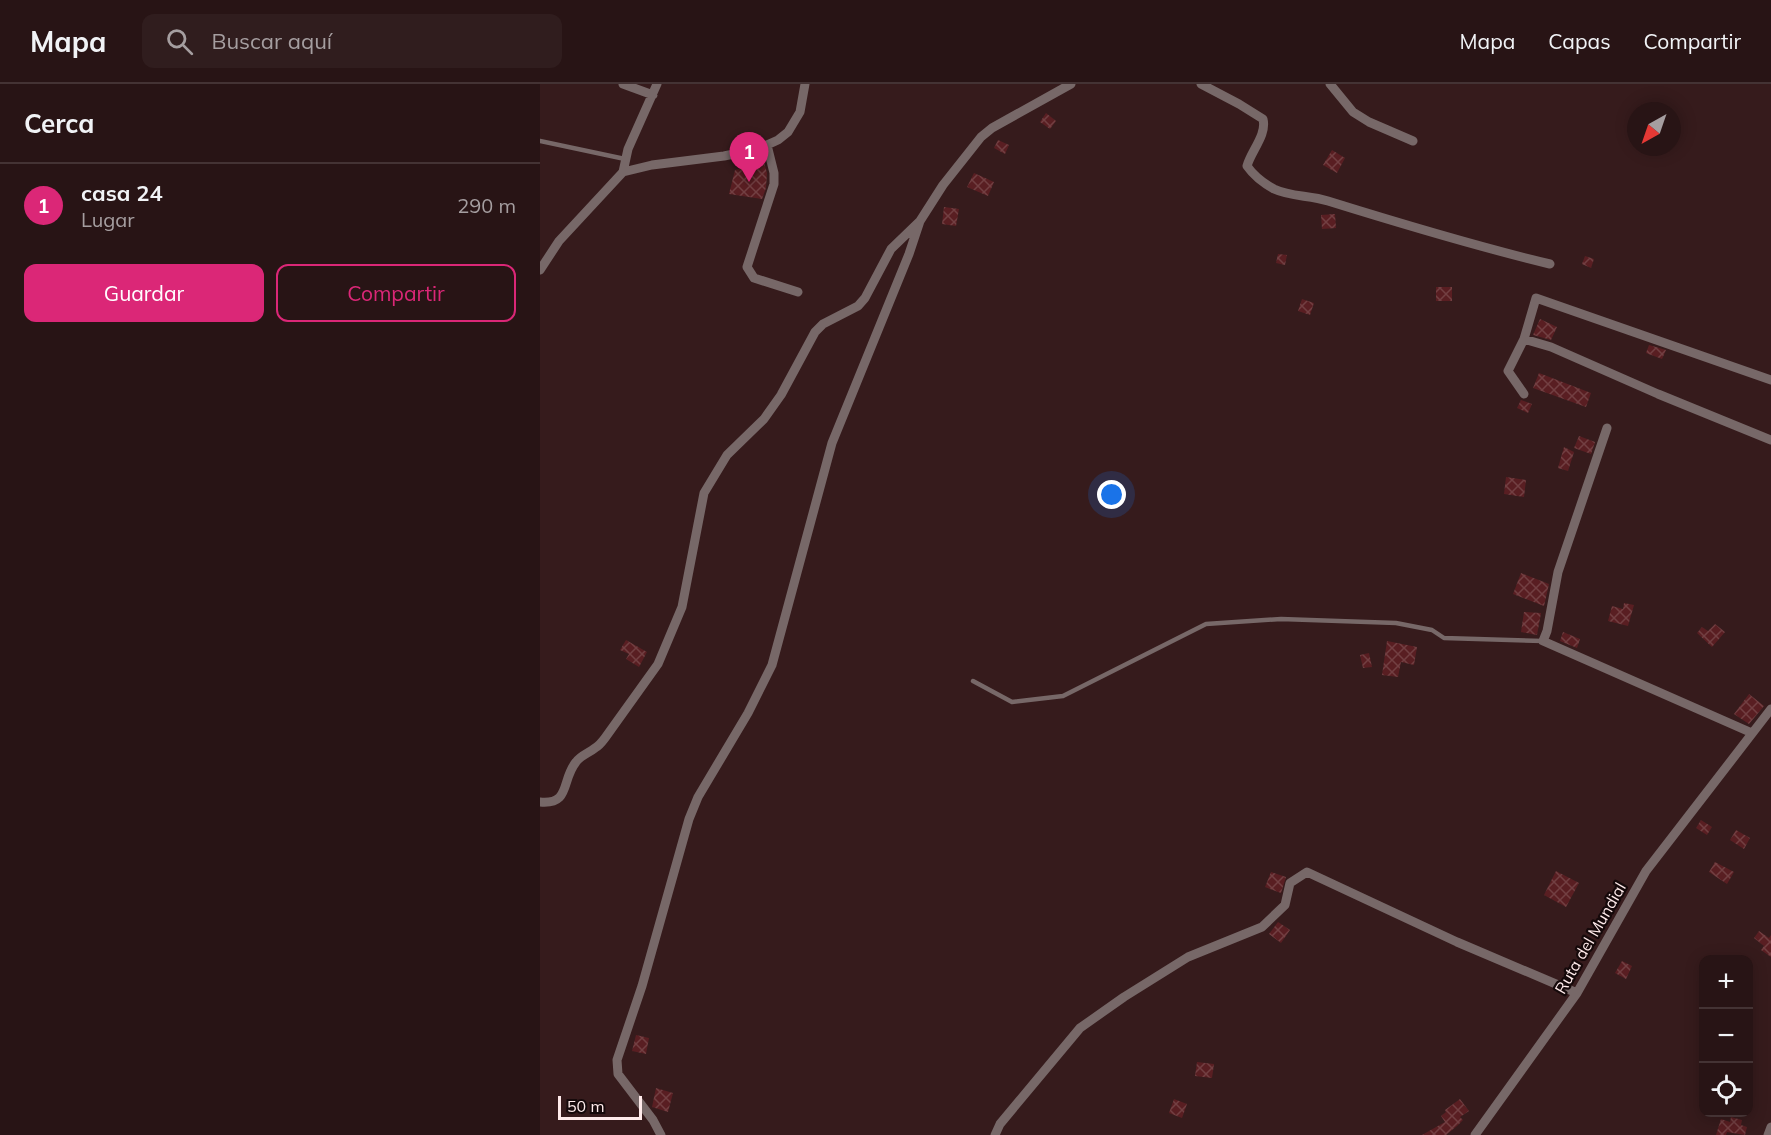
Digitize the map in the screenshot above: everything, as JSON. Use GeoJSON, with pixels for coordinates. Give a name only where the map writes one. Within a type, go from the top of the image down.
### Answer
{"type":"FeatureCollection","features":[{"type":"Feature","properties":{"kind":"street"},"geometry":{"type":"LineString","coordinates":[[622,84],[653,95]]}},
{"type":"Feature","properties":{"kind":"street"},"geometry":{"type":"LineString","coordinates":[[540,270],[559,241],[623,172],[635,132],[657,84]]}},
{"type":"Feature","properties":{"kind":"street"},"geometry":{"type":"LineString","coordinates":[[623,172],[652,165],[724,156],[758,149],[778,140],[788,132],[800,112],[805,84]]}},
{"type":"Feature","properties":{"kind":"street"},"geometry":{"type":"LineString","coordinates":[[540,802],[552,803],[559,799],[573,765],[605,738],[658,664],[682,607],[704,493],[727,455],[764,419],[781,395],[815,332],[823,324],[858,306],[865,298],[891,249],[920,221],[943,185],[981,137],[992,128],[1071,84]]}},
{"type":"Feature","properties":{"kind":"street"},"geometry":{"type":"LineString","coordinates":[[1201,84],[1263,119],[1265,126],[1250,154],[1247,166],[1254,176],[1275,189],[1290,194],[1323,199],[1481,247],[1550,264]]}},
{"type":"Feature","properties":{"kind":"street"},"geometry":{"type":"LineString","coordinates":[[1329,84],[1353,112],[1369,122],[1413,141]]}},
{"type":"Feature","properties":{"kind":"street"},"geometry":{"type":"LineString","coordinates":[[767,145],[774,173],[774,184],[747,267],[754,278],[798,292]]}},
{"type":"Feature","properties":{"kind":"street"},"geometry":{"type":"LineString","coordinates":[[661,1135],[653,1120],[618,1074],[617,1060],[642,986],[689,819],[698,797],[748,712],[772,665],[832,443],[909,254],[920,221]]}},
{"type":"Feature","properties":{"kind":"street"},"geometry":{"type":"LineString","coordinates":[[1524,394],[1508,371],[1524,339],[1536,298],[1771,380]]}},
{"type":"Feature","properties":{"kind":"street"},"geometry":{"type":"LineString","coordinates":[[1524,339],[1551,347],[1771,440]]}},
{"type":"Feature","properties":{"kind":"street"},"geometry":{"type":"LineString","coordinates":[[1607,428],[1558,573],[1543,641],[1752,733]]}},
{"type":"Feature","properties":{"kind":"street","name":"Ruta del Mundial"},"geometry":{"type":"LineString","coordinates":[[1475,1135],[1577,993],[1646,871],[1771,709]]}},
{"type":"Feature","properties":{"kind":"street"},"geometry":{"type":"LineString","coordinates":[[995,1135],[1000,1124],[1080,1028],[1188,957],[1262,927],[1285,905],[1290,883],[1308,872],[1457,942],[1577,993]]}},
{"type":"Feature","properties":{"kind":"street"},"geometry":{"type":"LineString","coordinates":[[1768,1135],[1771,1127]]}},
{"type":"Feature","properties":{"kind":"lane"},"geometry":{"type":"LineString","coordinates":[[540,141],[626,159]]}},
{"type":"Feature","properties":{"kind":"lane"},"geometry":{"type":"LineString","coordinates":[[973,681],[1012,702],[1063,696],[1206,624],[1281,618],[1396,623],[1432,630],[1444,638],[1543,641]]}},
{"type":"Feature","properties":{"kind":"building"},"geometry":{"type":"Polygon","coordinates":[[[1046,113],[1056,121],[1050,129],[1040,122],[1046,113]]]}},
{"type":"Feature","properties":{"kind":"building"},"geometry":{"type":"Polygon","coordinates":[[[998,140],[1009,145],[1005,154],[994,148],[998,140]]]}},
{"type":"Feature","properties":{"kind":"building"},"geometry":{"type":"Polygon","coordinates":[[[1332,150],[1345,158],[1337,173],[1323,165],[1332,150]]]}},
{"type":"Feature","properties":{"kind":"building"},"geometry":{"type":"Polygon","coordinates":[[[764,162],[767,173],[766,188],[762,199],[729,194],[735,170],[764,162]]]}},
{"type":"Feature","properties":{"kind":"building"},"geometry":{"type":"Polygon","coordinates":[[[974,173],[994,182],[988,196],[967,187],[974,173]]]}},
{"type":"Feature","properties":{"kind":"building"},"geometry":{"type":"Polygon","coordinates":[[[944,207],[959,209],[956,226],[942,224],[944,207]]]}},
{"type":"Feature","properties":{"kind":"building"},"geometry":{"type":"Polygon","coordinates":[[[1335,214],[1336,228],[1322,229],[1321,215],[1335,214]]]}},
{"type":"Feature","properties":{"kind":"building"},"geometry":{"type":"Polygon","coordinates":[[[1278,254],[1287,255],[1285,265],[1276,263],[1278,254]]]}},
{"type":"Feature","properties":{"kind":"building"},"geometry":{"type":"Polygon","coordinates":[[[1585,256],[1594,259],[1591,268],[1582,264],[1585,256]]]}},
{"type":"Feature","properties":{"kind":"building"},"geometry":{"type":"Polygon","coordinates":[[[1436,287],[1452,287],[1452,301],[1436,301],[1436,287]]]}},
{"type":"Feature","properties":{"kind":"building"},"geometry":{"type":"Polygon","coordinates":[[[1302,299],[1314,303],[1310,315],[1298,311],[1302,299]]]}},
{"type":"Feature","properties":{"kind":"building"},"geometry":{"type":"Polygon","coordinates":[[[1540,319],[1557,327],[1551,340],[1533,335],[1540,319]]]}},
{"type":"Feature","properties":{"kind":"building"},"geometry":{"type":"Polygon","coordinates":[[[1649,345],[1666,350],[1662,359],[1646,353],[1649,345]]]}},
{"type":"Feature","properties":{"kind":"building"},"geometry":{"type":"Polygon","coordinates":[[[1539,373],[1591,393],[1586,407],[1533,388],[1539,373]]]}},
{"type":"Feature","properties":{"kind":"building"},"geometry":{"type":"Polygon","coordinates":[[[1521,400],[1532,404],[1528,413],[1517,408],[1521,400]]]}},
{"type":"Feature","properties":{"kind":"building"},"geometry":{"type":"Polygon","coordinates":[[[1579,436],[1595,442],[1591,454],[1574,448],[1579,436]]]}},
{"type":"Feature","properties":{"kind":"building"},"geometry":{"type":"Polygon","coordinates":[[[1564,447],[1574,452],[1568,471],[1558,468],[1564,447]]]}},
{"type":"Feature","properties":{"kind":"building"},"geometry":{"type":"Polygon","coordinates":[[[1506,477],[1526,480],[1524,497],[1504,494],[1506,477]]]}},
{"type":"Feature","properties":{"kind":"building"},"geometry":{"type":"Polygon","coordinates":[[[1521,573],[1549,584],[1544,606],[1513,594],[1521,573]]]}},
{"type":"Feature","properties":{"kind":"building"},"geometry":{"type":"Polygon","coordinates":[[[1624,603],[1634,605],[1628,626],[1608,621],[1612,606],[1623,609],[1624,603]]]}},
{"type":"Feature","properties":{"kind":"building"},"geometry":{"type":"Polygon","coordinates":[[[1524,612],[1541,613],[1537,635],[1521,632],[1524,612]]]}},
{"type":"Feature","properties":{"kind":"building"},"geometry":{"type":"Polygon","coordinates":[[[1715,624],[1725,632],[1712,647],[1697,633],[1702,627],[1708,631],[1715,624]]]}},
{"type":"Feature","properties":{"kind":"building"},"geometry":{"type":"Polygon","coordinates":[[[1563,632],[1580,639],[1577,648],[1560,641],[1563,632]]]}},
{"type":"Feature","properties":{"kind":"building"},"geometry":{"type":"Polygon","coordinates":[[[626,640],[647,652],[639,667],[626,659],[629,654],[620,650],[626,640]]]}},
{"type":"Feature","properties":{"kind":"building"},"geometry":{"type":"Polygon","coordinates":[[[1387,641],[1417,647],[1414,665],[1401,662],[1398,677],[1382,675],[1387,641]]]}},
{"type":"Feature","properties":{"kind":"building"},"geometry":{"type":"Polygon","coordinates":[[[1369,653],[1372,667],[1363,668],[1360,655],[1369,653]]]}},
{"type":"Feature","properties":{"kind":"building"},"geometry":{"type":"Polygon","coordinates":[[[1749,694],[1764,706],[1749,724],[1734,714],[1749,694]]]}},
{"type":"Feature","properties":{"kind":"building"},"geometry":{"type":"Polygon","coordinates":[[[1701,820],[1712,827],[1707,835],[1696,828],[1701,820]]]}},
{"type":"Feature","properties":{"kind":"building"},"geometry":{"type":"Polygon","coordinates":[[[1736,830],[1750,838],[1744,849],[1730,840],[1736,830]]]}},
{"type":"Feature","properties":{"kind":"building"},"geometry":{"type":"Polygon","coordinates":[[[1715,862],[1734,872],[1727,884],[1709,872],[1715,862]]]}},
{"type":"Feature","properties":{"kind":"building"},"geometry":{"type":"Polygon","coordinates":[[[1556,871],[1579,883],[1566,907],[1544,895],[1556,871]]]}},
{"type":"Feature","properties":{"kind":"building"},"geometry":{"type":"Polygon","coordinates":[[[1271,872],[1286,877],[1281,893],[1265,887],[1271,872]]]}},
{"type":"Feature","properties":{"kind":"building"},"geometry":{"type":"Polygon","coordinates":[[[1278,922],[1290,930],[1281,943],[1269,934],[1278,922]]]}},
{"type":"Feature","properties":{"kind":"building"},"geometry":{"type":"Polygon","coordinates":[[[1759,931],[1769,938],[1771,935],[1771,957],[1761,950],[1764,946],[1754,938],[1759,931]]]}},
{"type":"Feature","properties":{"kind":"building"},"geometry":{"type":"Polygon","coordinates":[[[1622,961],[1632,966],[1626,979],[1615,973],[1622,961]]]}},
{"type":"Feature","properties":{"kind":"building"},"geometry":{"type":"Polygon","coordinates":[[[636,1035],[649,1038],[646,1054],[632,1051],[636,1035]]]}},
{"type":"Feature","properties":{"kind":"building"},"geometry":{"type":"Polygon","coordinates":[[[1197,1062],[1214,1064],[1212,1078],[1195,1076],[1197,1062]]]}},
{"type":"Feature","properties":{"kind":"building"},"geometry":{"type":"Polygon","coordinates":[[[656,1088],[673,1093],[668,1112],[652,1107],[656,1088]]]}},
{"type":"Feature","properties":{"kind":"building"},"geometry":{"type":"Polygon","coordinates":[[[1174,1099],[1187,1104],[1182,1118],[1169,1113],[1174,1099]]]}},
{"type":"Feature","properties":{"kind":"building"},"geometry":{"type":"Polygon","coordinates":[[[1460,1099],[1469,1111],[1460,1117],[1463,1120],[1457,1126],[1446,1135],[1422,1135],[1445,1122],[1441,1116],[1446,1112],[1445,1110],[1460,1099]]]}},
{"type":"Feature","properties":{"kind":"building"},"geometry":{"type":"Polygon","coordinates":[[[1731,1117],[1742,1120],[1741,1125],[1747,1127],[1745,1135],[1727,1132],[1726,1135],[1716,1135],[1721,1119],[1730,1122],[1731,1117]]]}},
{"type":"Feature","properties":{"kind":"place","name":"casa 24"},"geometry":{"type":"Point","coordinates":[749,182]}}]}
